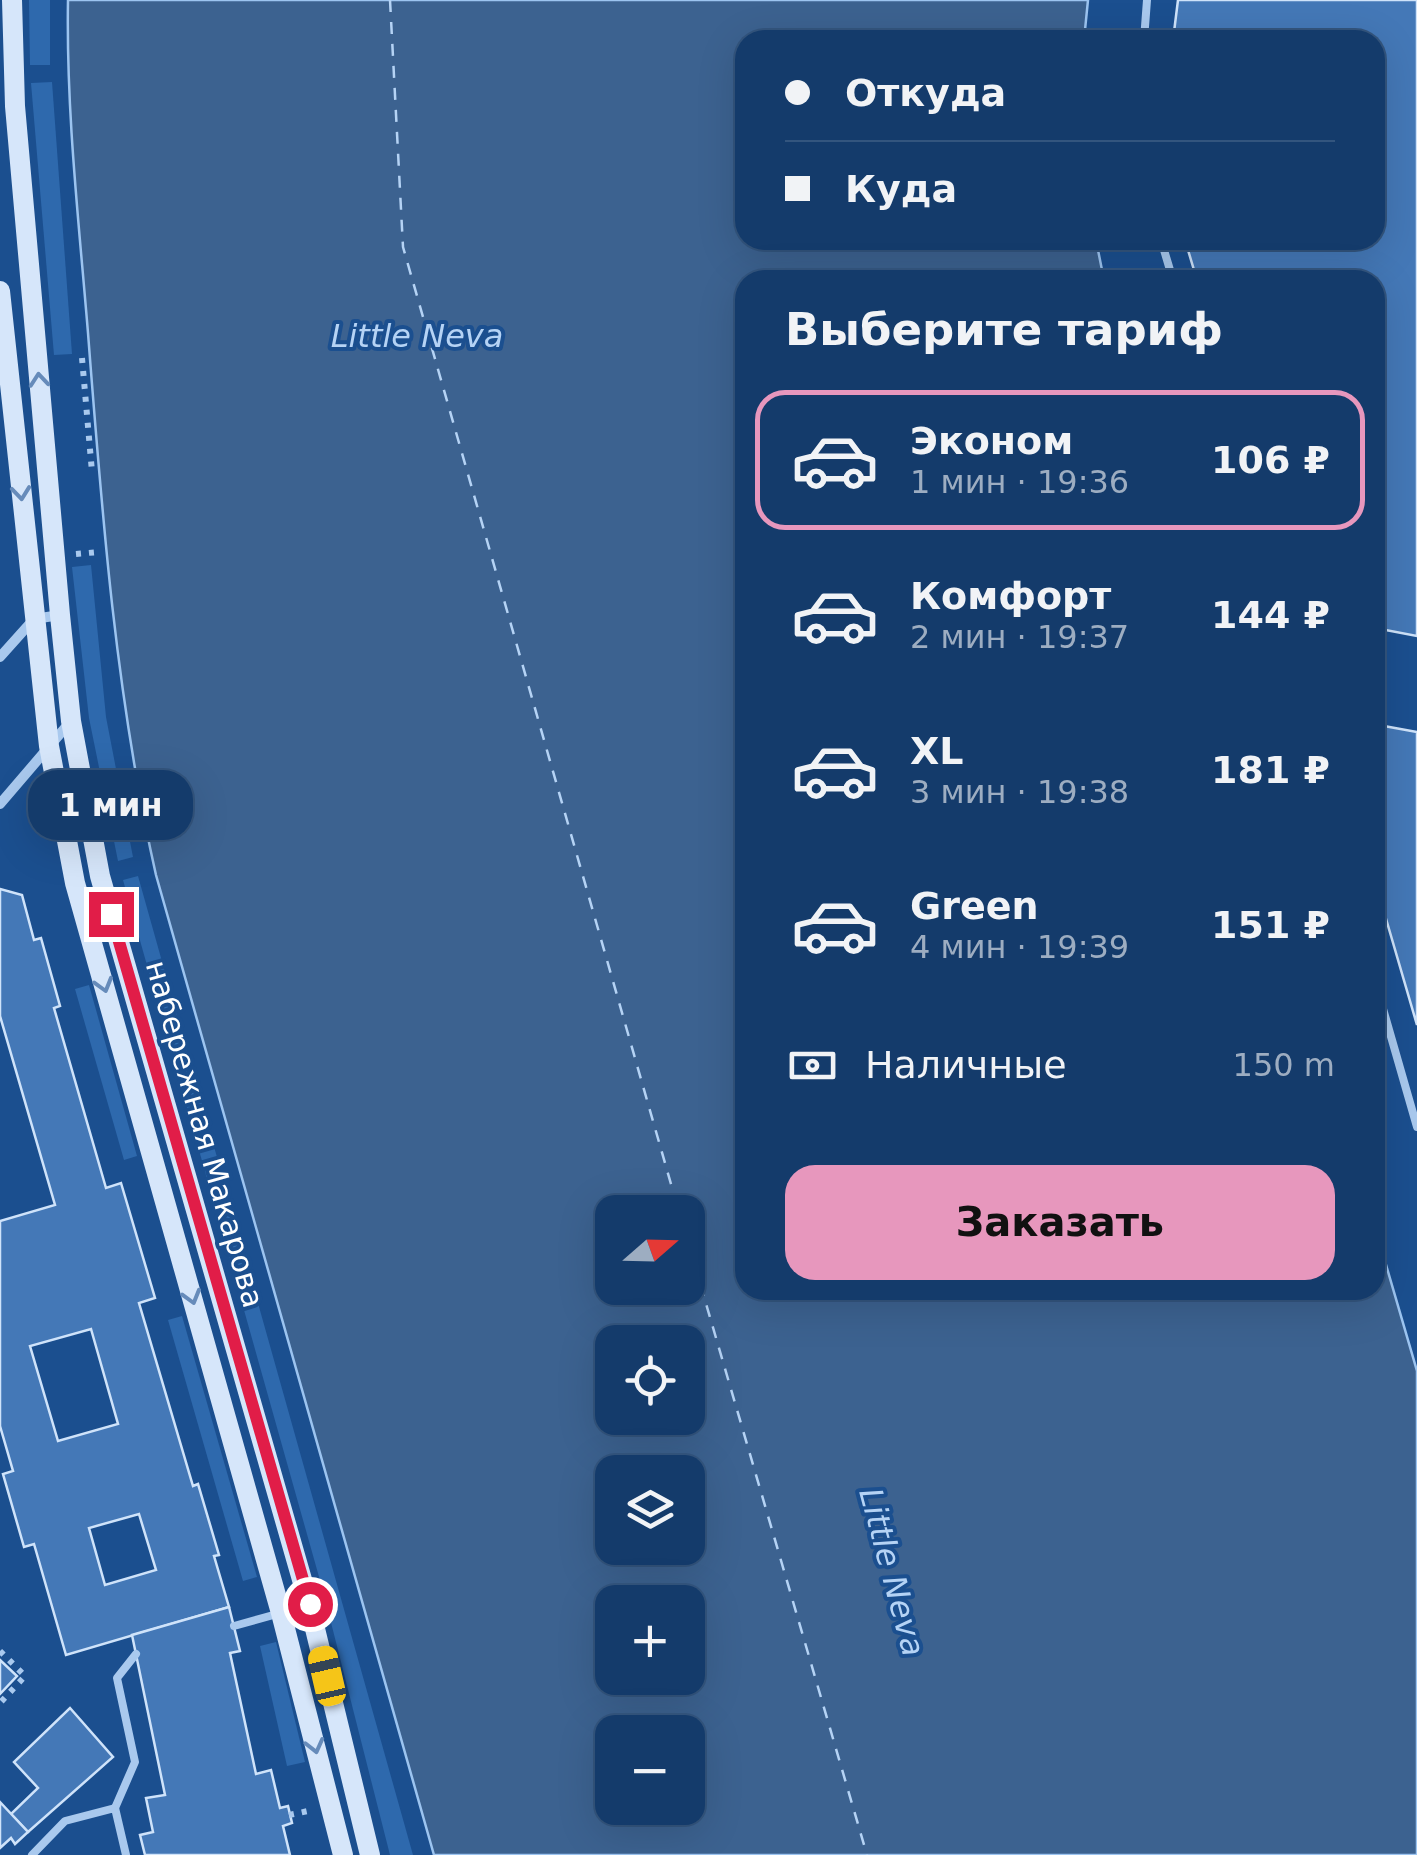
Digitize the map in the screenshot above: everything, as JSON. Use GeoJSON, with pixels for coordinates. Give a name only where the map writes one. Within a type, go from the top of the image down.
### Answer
{"type":"FeatureCollection","features":[{"type":"Feature","properties":{"kind":"main road","name":"набережная Макарова"},"geometry":{"type":"LineString","coordinates":[[12,0],[9,145],[71,721],[100,876],[310,1604],[370,1855]]}},
{"type":"Feature","properties":{"kind":"main road","name":"набережная Макарова"},"geometry":{"type":"LineString","coordinates":[[0,291],[49,746],[75,883],[281,1613],[343,1855]]}},
{"type":"Feature","properties":{"kind":"street"},"geometry":{"type":"LineString","coordinates":[[0,657],[34,619],[60,615]]}},
{"type":"Feature","properties":{"kind":"street"},"geometry":{"type":"LineString","coordinates":[[0,804],[71,721]]}},
{"type":"Feature","properties":{"kind":"lane"},"geometry":{"type":"LineString","coordinates":[[1145,30],[1147,0]]}},
{"type":"Feature","properties":{"kind":"lane"},"geometry":{"type":"LineString","coordinates":[[1385,1016],[1417,1127]]}},
{"type":"Feature","properties":{"kind":"lane"},"geometry":{"type":"LineString","coordinates":[[234,1626],[281,1613]]}},
{"type":"Feature","properties":{"kind":"lane"},"geometry":{"type":"LineString","coordinates":[[126,1855],[116,1808],[135,1762],[117,1678],[136,1654]]}},
{"type":"Feature","properties":{"kind":"lane"},"geometry":{"type":"LineString","coordinates":[[32,1855],[66,1821],[116,1808]]}},
{"type":"Feature","properties":{"kind":"path"},"geometry":{"type":"LineString","coordinates":[[82,358],[92,472]]}},
{"type":"Feature","properties":{"kind":"path"},"geometry":{"type":"LineString","coordinates":[[0,1652],[25,1676],[0,1703]]}},
{"type":"Feature","properties":{"kind":"shaded area"},"geometry":{"type":"Polygon","coordinates":[[[29,0],[50,0],[50,65],[30,65],[29,0]]]}},
{"type":"Feature","properties":{"kind":"shaded area"},"geometry":{"type":"Polygon","coordinates":[[[52,82],[72,354],[54,355],[31,83],[52,82]]]}},
{"type":"Feature","properties":{"kind":"shaded area"},"geometry":{"type":"Polygon","coordinates":[[[91,565],[106,717],[133,857],[118,861],[89,718],[72,567],[91,565]]]}},
{"type":"Feature","properties":{"kind":"shaded area"},"geometry":{"type":"Polygon","coordinates":[[[138,876],[413,1855],[390,1855],[323,1591],[123,880],[138,876]]]}},
{"type":"Feature","properties":{"kind":"shaded area"},"geometry":{"type":"Polygon","coordinates":[[[89,985],[137,1156],[124,1160],[75,989],[89,985]]]}},
{"type":"Feature","properties":{"kind":"shaded area"},"geometry":{"type":"Polygon","coordinates":[[[182,1316],[257,1577],[243,1581],[168,1320],[182,1316]]]}},
{"type":"Feature","properties":{"kind":"shaded area"},"geometry":{"type":"Polygon","coordinates":[[[276,1642],[305,1762],[287,1766],[260,1646],[276,1642]]]}},
{"type":"Feature","properties":{"kind":"water","name":"Little Neva"},"geometry":{"type":"Polygon","coordinates":[[[68,0],[1088,0],[1085,30],[735,30],[735,250],[1098,250],[1102,270],[735,270],[735,1300],[1385,1300],[1385,1261],[1417,1371],[1417,1855],[434,1855],[156,875],[130,741],[105,538],[74,167],[68,0]]]}},
{"type":"Feature","properties":{"kind":"building"},"geometry":{"type":"Polygon","coordinates":[[[1178,0],[1417,0],[1417,636],[1385,630],[1385,270],[1194,270],[1188,250],[1385,250],[1385,30],[1174,30],[1178,0]]]}},
{"type":"Feature","properties":{"kind":"building"},"geometry":{"type":"Polygon","coordinates":[[[1385,726],[1417,732],[1417,1025],[1385,915],[1385,726]]]}},
{"type":"Feature","properties":{"kind":"building"},"geometry":{"type":"Polygon","coordinates":[[[0,889],[22,895],[34,940],[41,938],[60,1006],[54,1008],[106,1188],[121,1183],[155,1298],[139,1303],[193,1486],[198,1484],[219,1555],[214,1556],[229,1607],[66,1655],[34,1544],[24,1547],[3,1474],[13,1471],[0,1426],[0,1221],[55,1205],[0,1016],[0,889]],[[91,1329],[30,1346],[58,1441],[118,1424],[91,1329]],[[139,1514],[89,1528],[105,1585],[156,1570],[139,1514]]]}},
{"type":"Feature","properties":{"kind":"building"},"geometry":{"type":"Polygon","coordinates":[[[229,1607],[240,1651],[230,1653],[256,1774],[271,1770],[280,1808],[288,1806],[292,1823],[283,1826],[290,1855],[145,1855],[140,1835],[153,1832],[146,1798],[165,1795],[132,1635],[229,1607]]]}},
{"type":"Feature","properties":{"kind":"building"},"geometry":{"type":"Polygon","coordinates":[[[0,1660],[17,1676],[0,1694],[0,1660]]]}},
{"type":"Feature","properties":{"kind":"building"},"geometry":{"type":"Polygon","coordinates":[[[70,1708],[113,1757],[28,1832],[11,1814],[38,1788],[14,1762],[70,1708]]]}},
{"type":"Feature","properties":{"kind":"building"},"geometry":{"type":"Polygon","coordinates":[[[0,1802],[28,1832],[15,1844],[11,1838],[0,1848],[0,1802]]]}},
{"type":"Feature","properties":{"kind":"ferry route"},"geometry":{"type":"LineString","coordinates":[[390,0],[403,247],[674,1195]]}},
{"type":"Feature","properties":{"kind":"ferry route"},"geometry":{"type":"LineString","coordinates":[[705,1300],[867,1855]]}},
{"type":"Feature","properties":{"kind":"route"},"geometry":{"type":"LineString","coordinates":[[111,914],[310,1604]]}}]}
